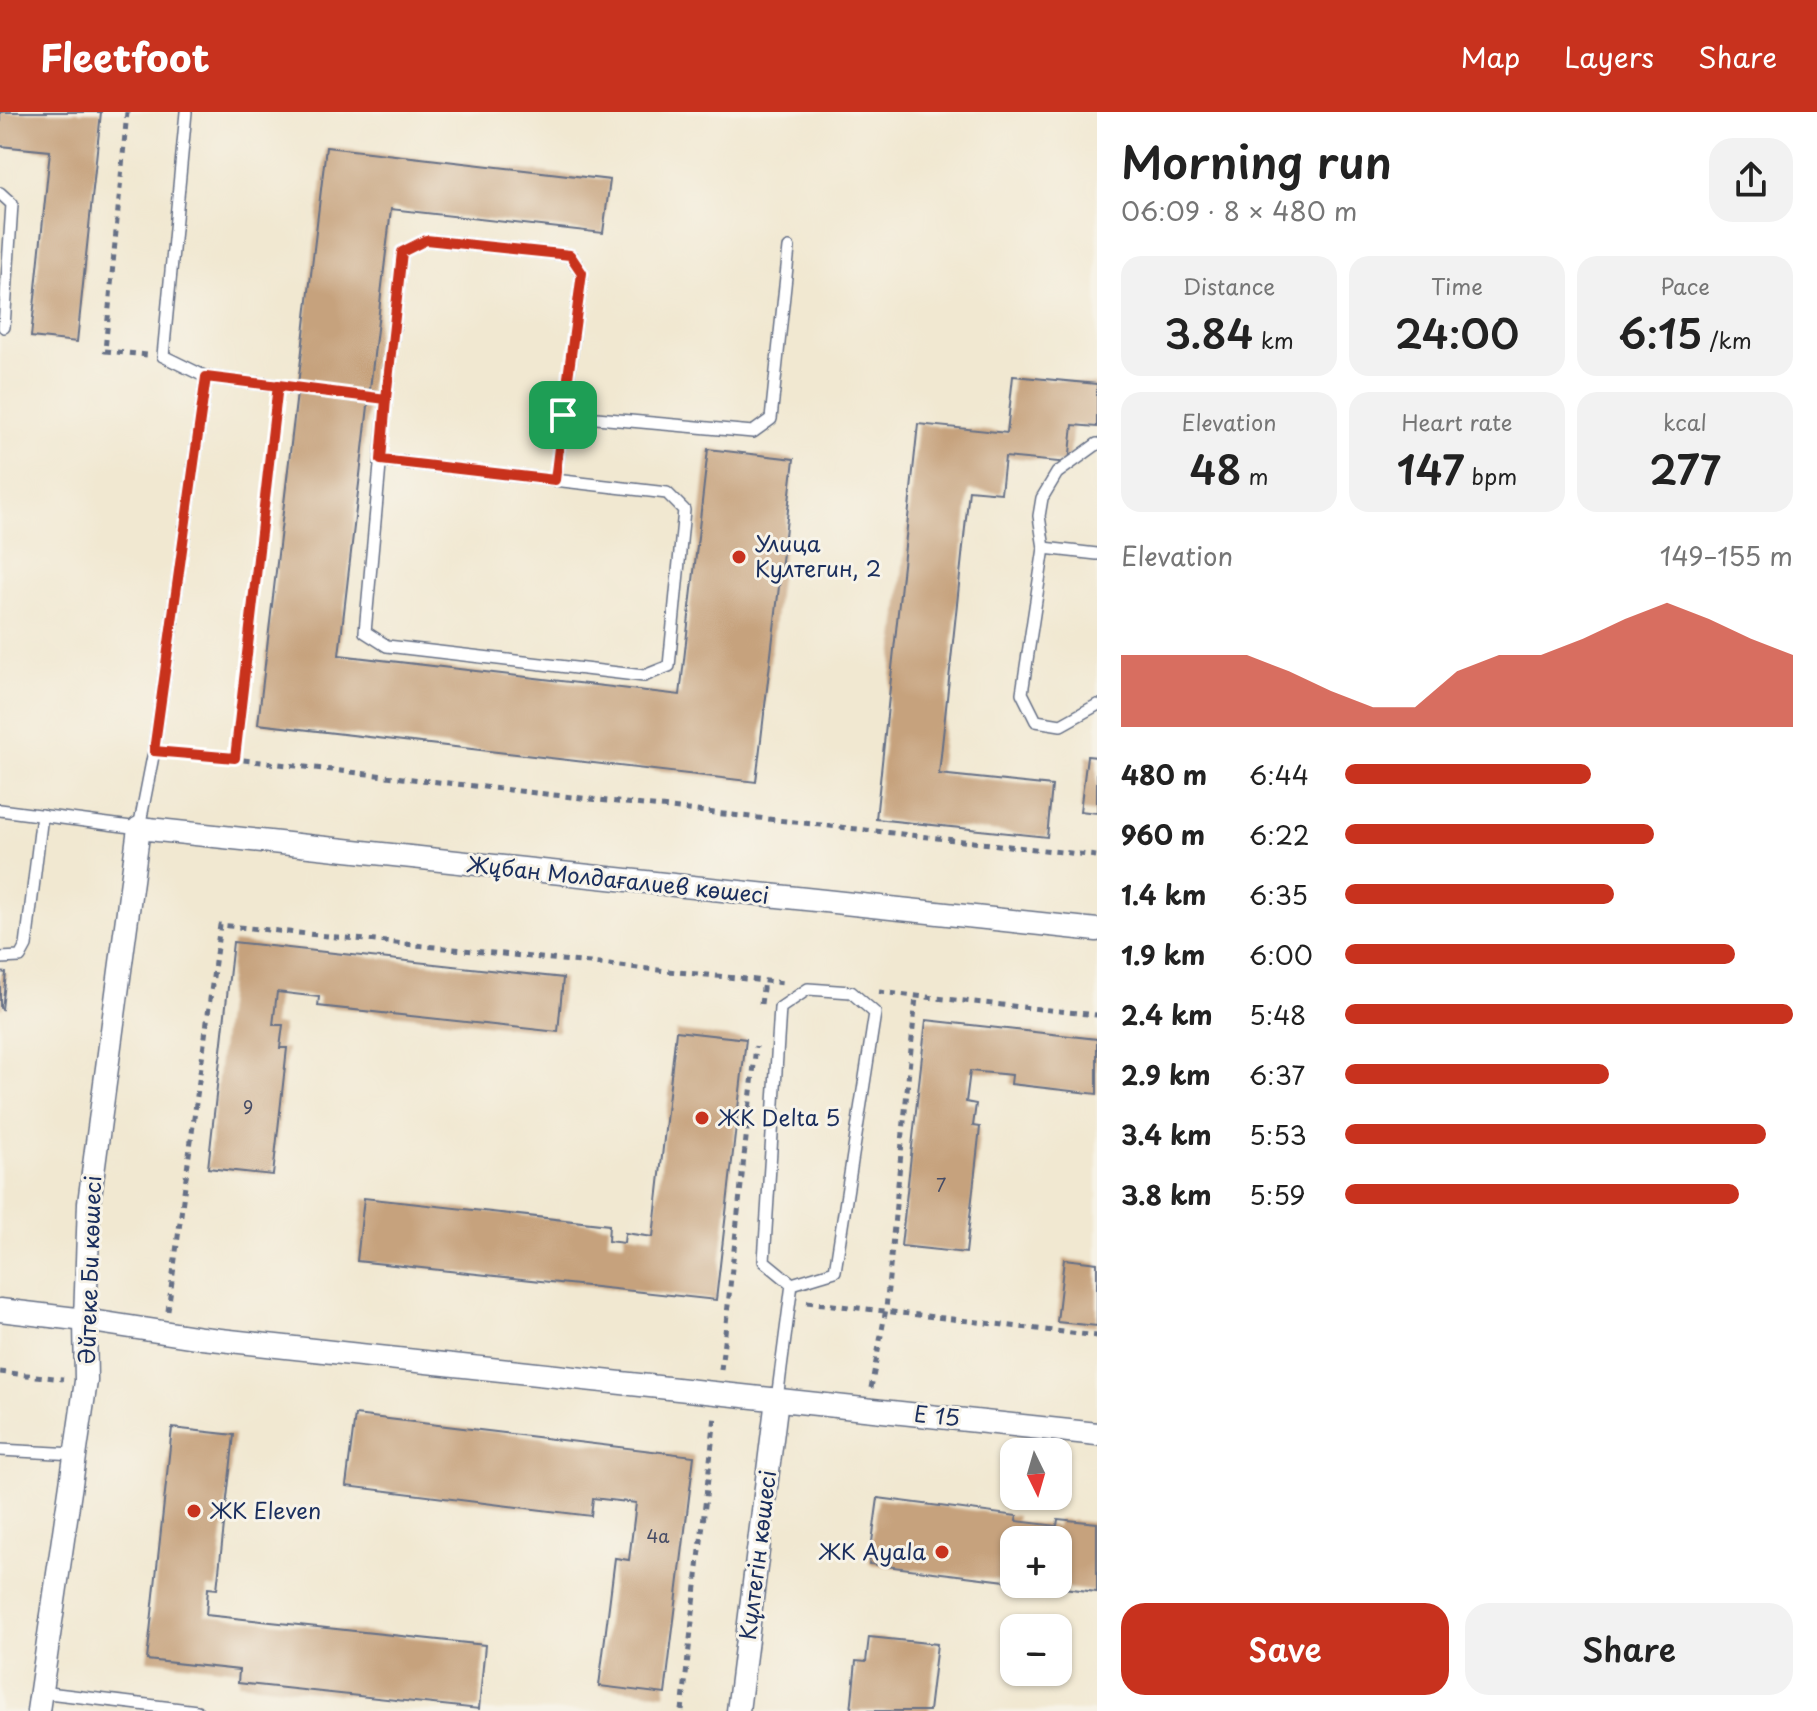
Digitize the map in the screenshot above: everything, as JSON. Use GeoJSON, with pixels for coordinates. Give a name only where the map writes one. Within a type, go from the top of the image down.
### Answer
{"type":"FeatureCollection","features":[{"type":"Feature","properties":{"kind":"street","name":"Жұбан Молдағалиев көшесі"},"geometry":{"type":"LineString","coordinates":[[139,828],[1097,930]]}},
{"type":"Feature","properties":{"kind":"street","name":"Әйтеке Би көшесі"},"geometry":{"type":"LineString","coordinates":[[39,1702],[86,1381],[89,1203],[139,828]]}},
{"type":"Feature","properties":{"kind":"street","name":"E 15"},"geometry":{"type":"LineString","coordinates":[[0,1310],[165,1332],[1097,1434]]}},
{"type":"Feature","properties":{"kind":"street","name":"Күлтегін көшесі"},"geometry":{"type":"LineString","coordinates":[[738,1711],[777,1399]]}},
{"type":"Feature","properties":{"kind":"lane"},"geometry":{"type":"LineString","coordinates":[[186,112],[163,356],[206,377],[386,399]]}},
{"type":"Feature","properties":{"kind":"lane"},"geometry":{"type":"LineString","coordinates":[[0,193],[12,204],[4,327]]}},
{"type":"Feature","properties":{"kind":"lane"},"geometry":{"type":"LineString","coordinates":[[381,460],[667,493],[684,510],[669,666],[644,676],[387,646],[365,632],[386,399],[402,252],[426,240],[570,255],[582,273],[555,480]]}},
{"type":"Feature","properties":{"kind":"lane"},"geometry":{"type":"LineString","coordinates":[[563,415],[753,432],[771,419],[789,248]]}},
{"type":"Feature","properties":{"kind":"lane"},"geometry":{"type":"LineString","coordinates":[[0,810],[139,828],[154,751],[206,377]]}},
{"type":"Feature","properties":{"kind":"lane"},"geometry":{"type":"LineString","coordinates":[[1097,444],[1057,473],[1042,498],[1039,516],[1044,548],[1022,693],[1036,721],[1061,725],[1097,705]]}},
{"type":"Feature","properties":{"kind":"lane"},"geometry":{"type":"LineString","coordinates":[[1044,548],[1097,554]]}},
{"type":"Feature","properties":{"kind":"lane"},"geometry":{"type":"LineString","coordinates":[[0,958],[20,957],[26,946],[42,815]]}},
{"type":"Feature","properties":{"kind":"lane"},"geometry":{"type":"LineString","coordinates":[[808,989],[851,992],[875,1013],[835,1271],[792,1284],[764,1261],[780,1008],[808,989]]}},
{"type":"Feature","properties":{"kind":"lane"},"geometry":{"type":"LineString","coordinates":[[777,1399],[792,1284]]}},
{"type":"Feature","properties":{"kind":"lane"},"geometry":{"type":"LineString","coordinates":[[0,1450],[75,1454]]}},
{"type":"Feature","properties":{"kind":"lane"},"geometry":{"type":"LineString","coordinates":[[39,1702],[197,1711]]}},
{"type":"Feature","properties":{"kind":"path"},"geometry":{"type":"LineString","coordinates":[[127,112],[105,351],[163,356]]}},
{"type":"Feature","properties":{"kind":"path"},"geometry":{"type":"LineString","coordinates":[[235,758],[278,385]]}},
{"type":"Feature","properties":{"kind":"path"},"geometry":{"type":"LineString","coordinates":[[154,751],[1097,856]]}},
{"type":"Feature","properties":{"kind":"path"},"geometry":{"type":"LineString","coordinates":[[165,1332],[220,925],[791,984]]}},
{"type":"Feature","properties":{"kind":"path"},"geometry":{"type":"LineString","coordinates":[[760,1013],[764,981]]}},
{"type":"Feature","properties":{"kind":"path"},"geometry":{"type":"LineString","coordinates":[[875,992],[1097,1015]]}},
{"type":"Feature","properties":{"kind":"path"},"geometry":{"type":"LineString","coordinates":[[867,1409],[886,1309],[916,997]]}},
{"type":"Feature","properties":{"kind":"path"},"geometry":{"type":"LineString","coordinates":[[682,1711],[757,1044]]}},
{"type":"Feature","properties":{"kind":"path"},"geometry":{"type":"LineString","coordinates":[[790,1300],[1097,1336]]}},
{"type":"Feature","properties":{"kind":"path"},"geometry":{"type":"LineString","coordinates":[[0,1372],[86,1381]]}},
{"type":"Feature","properties":{"kind":"building"},"geometry":{"type":"Polygon","coordinates":[[[0,112],[101,112],[77,342],[31,337],[50,151],[0,146],[0,112]]]}},
{"type":"Feature","properties":{"kind":"building","name":"Улица Култегин, 2"},"geometry":{"type":"Polygon","coordinates":[[[326,147],[610,180],[603,233],[391,209],[339,655],[680,695],[708,449],[794,459],[756,782],[258,724],[326,147]]]}},
{"type":"Feature","properties":{"kind":"building"},"geometry":{"type":"Polygon","coordinates":[[[1013,376],[1097,384],[1097,427],[1073,425],[1069,463],[1005,457],[1001,493],[969,490],[939,774],[1052,786],[1047,837],[876,819],[918,424],[1007,433],[1013,376]]]}},
{"type":"Feature","properties":{"kind":"building"},"geometry":{"type":"Polygon","coordinates":[[[1087,756],[1097,757],[1097,813],[1080,811],[1087,756]]]}},
{"type":"Feature","properties":{"kind":"building"},"geometry":{"type":"Polygon","coordinates":[[[233,942],[563,978],[558,1032],[318,1006],[319,997],[277,992],[273,1025],[283,1025],[280,1048],[287,1048],[273,1175],[208,1168],[233,942]]]}},
{"type":"Feature","properties":{"kind":"building"},"geometry":{"type":"Polygon","coordinates":[[[0,972],[6,973],[2,1009],[0,1008],[0,972]]]}},
{"type":"Feature","properties":{"kind":"building"},"geometry":{"type":"Polygon","coordinates":[[[926,1020],[1097,1039],[1097,1094],[1011,1084],[1012,1075],[970,1071],[966,1102],[976,1104],[973,1126],[980,1127],[966,1253],[901,1246],[926,1020]]]}},
{"type":"Feature","properties":{"kind":"building","name":"ЖК Delta 5"},"geometry":{"type":"Polygon","coordinates":[[[676,1031],[746,1039],[716,1300],[357,1261],[364,1198],[609,1225],[608,1241],[624,1243],[625,1233],[653,1237],[676,1031]]]}},
{"type":"Feature","properties":{"kind":"building"},"geometry":{"type":"Polygon","coordinates":[[[1064,1259],[1097,1263],[1097,1326],[1057,1322],[1064,1259]]]}},
{"type":"Feature","properties":{"kind":"building"},"geometry":{"type":"Polygon","coordinates":[[[355,1415],[694,1456],[665,1694],[599,1686],[615,1558],[629,1560],[636,1503],[593,1498],[591,1516],[346,1486],[355,1415]]]}},
{"type":"Feature","properties":{"kind":"building","name":"ЖК Eleven"},"geometry":{"type":"Polygon","coordinates":[[[172,1428],[234,1435],[217,1589],[208,1588],[206,1615],[485,1645],[479,1709],[238,1683],[239,1670],[147,1660],[172,1428]]]}},
{"type":"Feature","properties":{"kind":"building","name":"ЖК Ayala"},"geometry":{"type":"Polygon","coordinates":[[[878,1498],[1017,1516],[1016,1521],[1057,1526],[1000,1526],[1000,1580],[869,1564],[878,1498]]]}},
{"type":"Feature","properties":{"kind":"building","name":"ЖК Ayala"},"geometry":{"type":"Polygon","coordinates":[[[1058,1519],[1097,1523],[1097,1592],[1072,1589],[1072,1526],[1057,1526],[1058,1519]]]}},
{"type":"Feature","properties":{"kind":"building"},"geometry":{"type":"Polygon","coordinates":[[[869,1637],[937,1644],[929,1711],[851,1711],[856,1661],[866,1662],[869,1637]]]}},
{"type":"Feature","properties":{"kind":"place","name":"Улица Култегин, 2"},"geometry":{"type":"Point","coordinates":[739,557]}},
{"type":"Feature","properties":{"kind":"place","name":"ЖК Delta 5"},"geometry":{"type":"Point","coordinates":[702,1118]}},
{"type":"Feature","properties":{"kind":"place","name":"ЖК Eleven"},"geometry":{"type":"Point","coordinates":[194,1511]}},
{"type":"Feature","properties":{"kind":"place","name":"ЖК Ayala"},"geometry":{"type":"Point","coordinates":[942,1552]}},
{"type":"Feature","properties":{"kind":"route"},"geometry":{"type":"LineString","coordinates":[[563,415],[555,480],[381,460],[386,399],[278,385],[235,758],[154,751],[206,377],[278,385],[386,399],[402,252],[426,240],[570,255],[582,273],[563,415]]}}]}
